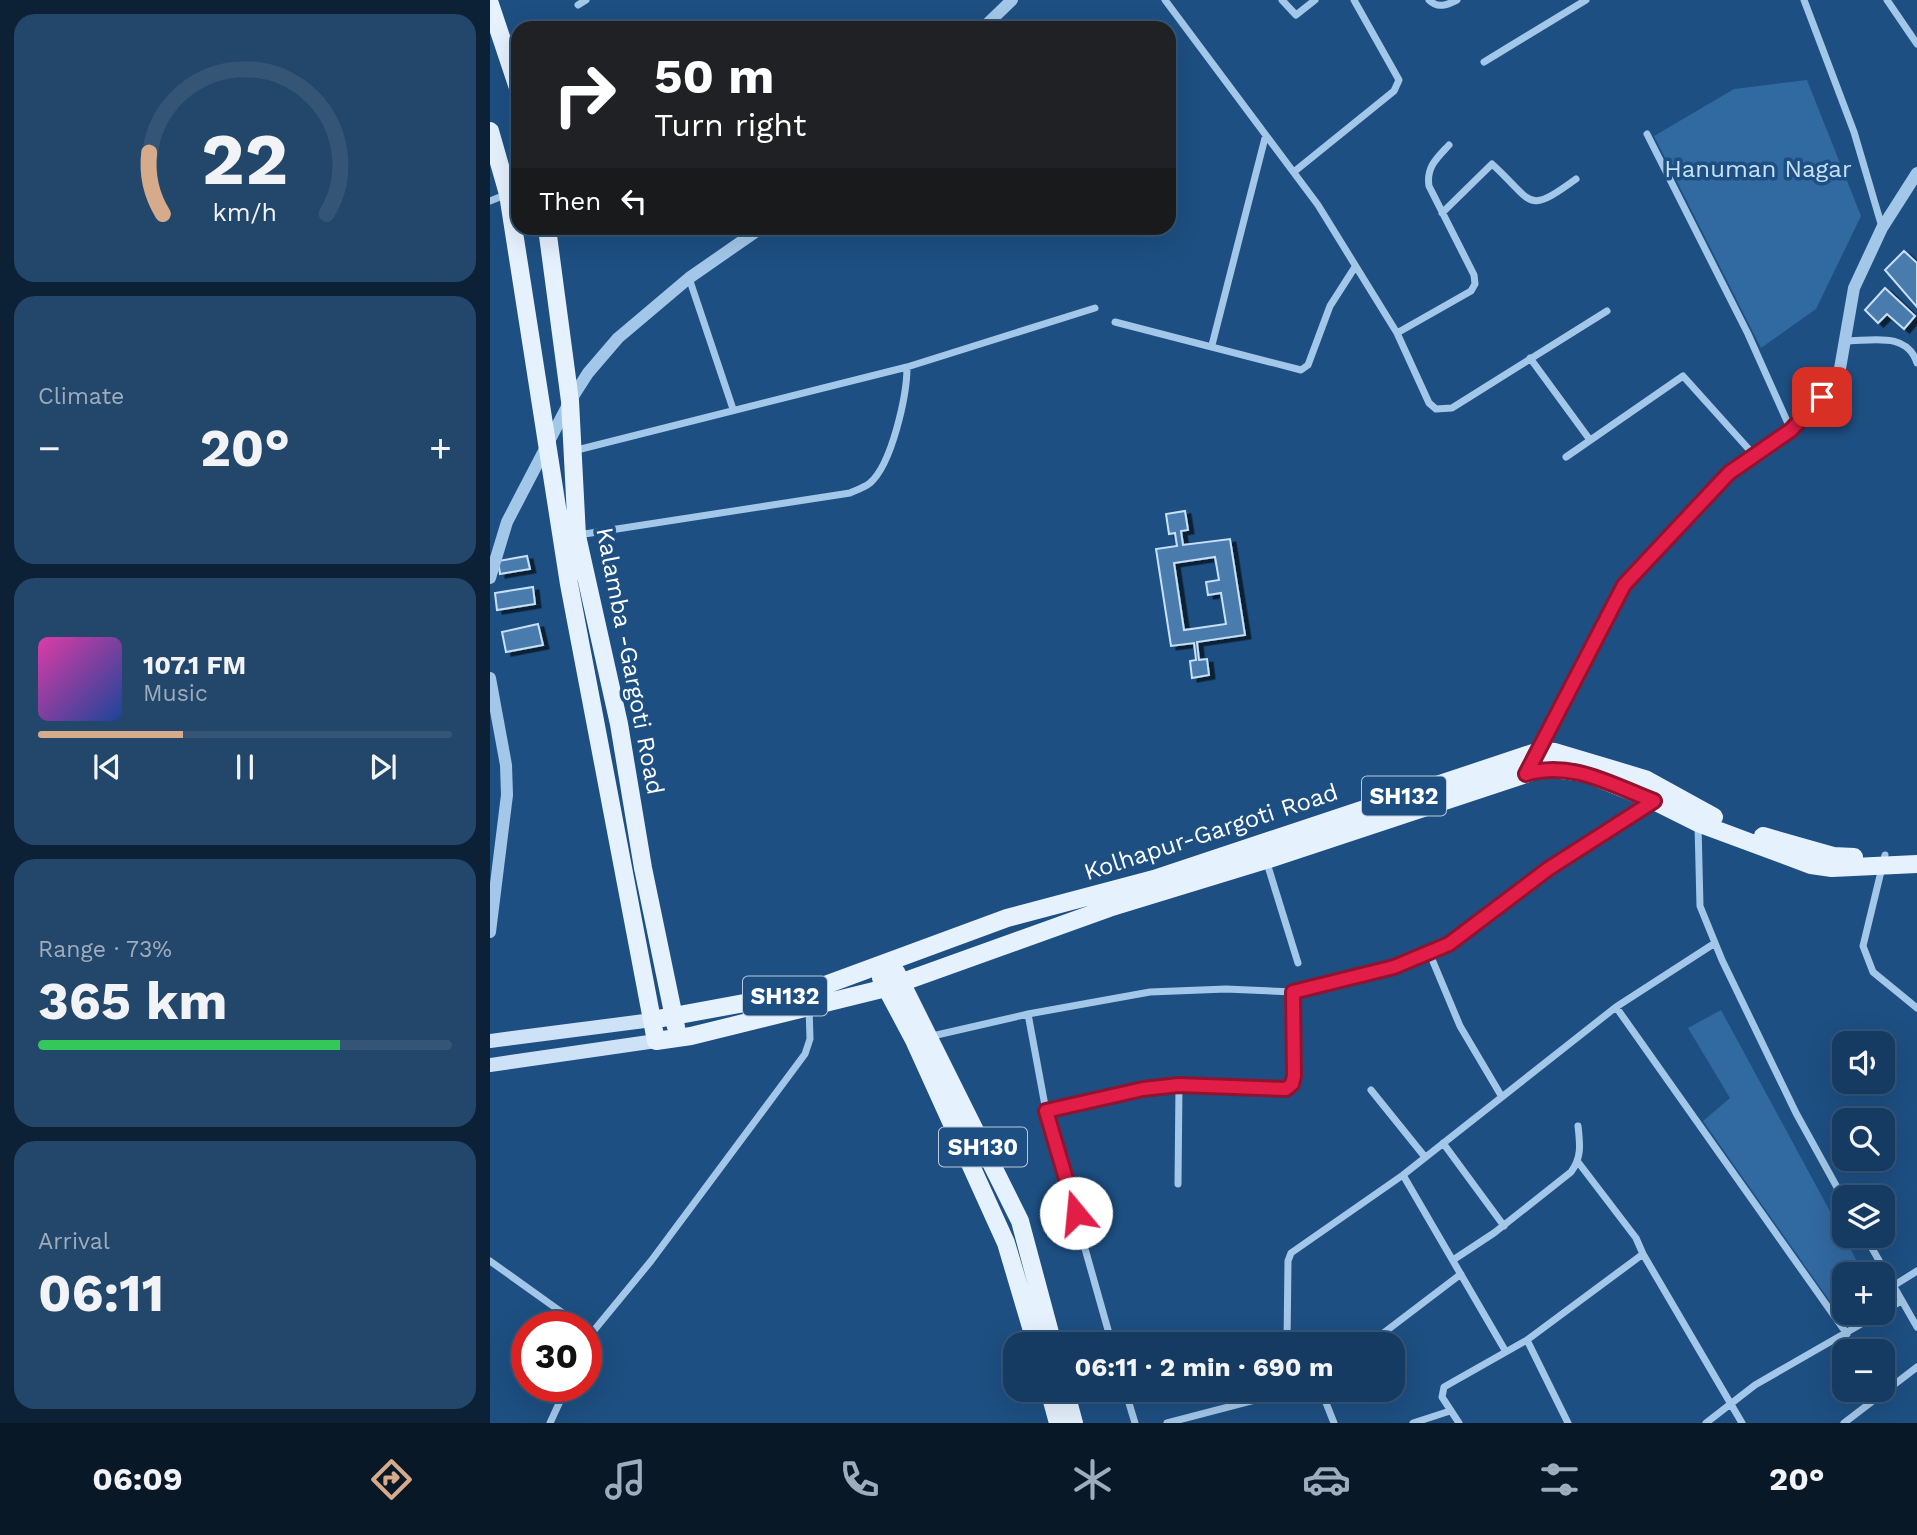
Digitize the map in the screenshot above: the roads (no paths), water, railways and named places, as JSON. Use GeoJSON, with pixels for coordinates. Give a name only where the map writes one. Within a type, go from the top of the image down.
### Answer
{"type":"FeatureCollection","features":[{"type":"Feature","properties":{"kind":"main road"},"geometry":{"type":"LineString","coordinates":[[490,4],[511,67]]}},
{"type":"Feature","properties":{"kind":"main road"},"geometry":{"type":"LineString","coordinates":[[490,131],[511,214]]}},
{"type":"Feature","properties":{"kind":"main road"},"geometry":{"type":"LineString","coordinates":[[514,235],[547,448],[656,1041]]}},
{"type":"Feature","properties":{"kind":"main road","name":"Kalamba -Gargoti Road"},"geometry":{"type":"LineString","coordinates":[[548,235],[570,401],[578,536],[620,724],[643,868],[678,1038]]}},
{"type":"Feature","properties":{"kind":"main road","name":"Kolhapur-Gargoti Road"},"geometry":{"type":"LineString","coordinates":[[675,1018],[809,1000],[883,963],[1007,918],[1263,852],[1539,751],[1555,752],[1633,774],[1698,817],[1833,856],[1883,861],[1917,853]]}},
{"type":"Feature","properties":{"kind":"main road"},"geometry":{"type":"LineString","coordinates":[[490,1065],[678,1038],[809,1000],[894,985],[1263,852],[1555,767],[1573,770],[1698,817]]}},
{"type":"Feature","properties":{"kind":"main road"},"geometry":{"type":"LineString","coordinates":[[1883,861],[1917,864]]}},
{"type":"Feature","properties":{"kind":"main road","name":"SH130"},"geometry":{"type":"LineString","coordinates":[[883,963],[1020,1221],[1051,1332]]}},
{"type":"Feature","properties":{"kind":"main road"},"geometry":{"type":"LineString","coordinates":[[490,1041],[675,1018]]}},
{"type":"Feature","properties":{"kind":"main road","name":"SH130"},"geometry":{"type":"LineString","coordinates":[[921,1038],[1006,1243],[1032,1332]]}},
{"type":"Feature","properties":{"kind":"main road"},"geometry":{"type":"LineString","coordinates":[[1052,1402],[1058,1423]]}},
{"type":"Feature","properties":{"kind":"main road"},"geometry":{"type":"LineString","coordinates":[[1068,1402],[1074,1423]]}},
{"type":"Feature","properties":{"kind":"street"},"geometry":{"type":"LineString","coordinates":[[578,5],[586,0]]}},
{"type":"Feature","properties":{"kind":"street"},"geometry":{"type":"LineString","coordinates":[[990,21],[1012,0]]}},
{"type":"Feature","properties":{"kind":"street"},"geometry":{"type":"LineString","coordinates":[[1165,0],[1265,138],[1295,171],[1398,333],[1429,403],[1436,409],[1452,408],[1607,311]]}},
{"type":"Feature","properties":{"kind":"street"},"geometry":{"type":"LineString","coordinates":[[1282,0],[1296,15],[1315,0]]}},
{"type":"Feature","properties":{"kind":"street"},"geometry":{"type":"LineString","coordinates":[[1295,171],[1394,90],[1399,80],[1354,0]]}},
{"type":"Feature","properties":{"kind":"street"},"geometry":{"type":"LineString","coordinates":[[1429,0],[1434,5],[1445,6],[1457,0]]}},
{"type":"Feature","properties":{"kind":"street"},"geometry":{"type":"LineString","coordinates":[[1484,62],[1586,0]]}},
{"type":"Feature","properties":{"kind":"street"},"geometry":{"type":"LineString","coordinates":[[1804,0],[1854,132],[1882,228]]}},
{"type":"Feature","properties":{"kind":"street"},"geometry":{"type":"LineString","coordinates":[[1886,0],[1917,44]]}},
{"type":"Feature","properties":{"kind":"street"},"geometry":{"type":"LineString","coordinates":[[1647,134],[1748,334],[1791,430]]}},
{"type":"Feature","properties":{"kind":"street"},"geometry":{"type":"LineString","coordinates":[[1212,345],[1265,138]]}},
{"type":"Feature","properties":{"kind":"street"},"geometry":{"type":"LineString","coordinates":[[1398,333],[1471,291],[1475,284],[1474,275],[1442,213],[1428,176],[1431,165],[1449,145]]}},
{"type":"Feature","properties":{"kind":"street"},"geometry":{"type":"LineString","coordinates":[[1442,213],[1492,164],[1529,200],[1537,202],[1546,201],[1576,179]]}},
{"type":"Feature","properties":{"kind":"street"},"geometry":{"type":"LineString","coordinates":[[1526,774],[1624,585],[1729,473],[1791,430],[1838,380],[1854,288],[1882,228],[1917,173]]}},
{"type":"Feature","properties":{"kind":"street"},"geometry":{"type":"LineString","coordinates":[[490,201],[508,194]]}},
{"type":"Feature","properties":{"kind":"street"},"geometry":{"type":"LineString","coordinates":[[490,578],[506,522],[570,401],[618,338],[689,278],[751,235]]}},
{"type":"Feature","properties":{"kind":"street"},"geometry":{"type":"LineString","coordinates":[[1115,322],[1301,370],[1308,365],[1330,306],[1355,267]]}},
{"type":"Feature","properties":{"kind":"street"},"geometry":{"type":"LineString","coordinates":[[689,278],[733,409]]}},
{"type":"Feature","properties":{"kind":"street"},"geometry":{"type":"LineString","coordinates":[[573,451],[907,367],[1095,307]]}},
{"type":"Feature","properties":{"kind":"street"},"geometry":{"type":"LineString","coordinates":[[1845,341],[1899,340],[1908,346],[1917,362]]}},
{"type":"Feature","properties":{"kind":"street"},"geometry":{"type":"LineString","coordinates":[[1530,358],[1590,440]]}},
{"type":"Feature","properties":{"kind":"street"},"geometry":{"type":"LineString","coordinates":[[578,536],[850,493],[869,484],[880,471],[906,393],[907,367]]}},
{"type":"Feature","properties":{"kind":"street"},"geometry":{"type":"LineString","coordinates":[[1566,457],[1683,376],[1754,455]]}},
{"type":"Feature","properties":{"kind":"street"},"geometry":{"type":"LineString","coordinates":[[490,678],[495,720],[506,765],[507,795],[490,932]]}},
{"type":"Feature","properties":{"kind":"street"},"geometry":{"type":"LineString","coordinates":[[921,1038],[1028,1014],[1150,992],[1226,989],[1293,992],[1394,967],[1449,944],[1548,869],[1654,801]]}},
{"type":"Feature","properties":{"kind":"street"},"geometry":{"type":"LineString","coordinates":[[1698,817],[1698,894],[1715,943],[1796,1114],[1836,1185]]}},
{"type":"Feature","properties":{"kind":"street"},"geometry":{"type":"LineString","coordinates":[[1263,852],[1298,963]]}},
{"type":"Feature","properties":{"kind":"street"},"geometry":{"type":"LineString","coordinates":[[1883,861],[1865,928],[1863,946],[1866,958],[1882,981],[1917,1008]]}},
{"type":"Feature","properties":{"kind":"street"},"geometry":{"type":"LineString","coordinates":[[1287,1332],[1287,1261],[1291,1253],[1403,1175],[1616,1007],[1715,943]]}},
{"type":"Feature","properties":{"kind":"street"},"geometry":{"type":"LineString","coordinates":[[1429,952],[1460,1026],[1502,1097]]}},
{"type":"Feature","properties":{"kind":"street"},"geometry":{"type":"LineString","coordinates":[[1046,1111],[1143,1089],[1179,1085],[1286,1089],[1292,1084],[1293,992]]}},
{"type":"Feature","properties":{"kind":"street"},"geometry":{"type":"LineString","coordinates":[[602,1317],[651,1261],[805,1054],[810,1039],[809,1000]]}},
{"type":"Feature","properties":{"kind":"street"},"geometry":{"type":"LineString","coordinates":[[1616,1007],[1847,1334]]}},
{"type":"Feature","properties":{"kind":"street"},"geometry":{"type":"LineString","coordinates":[[1028,1014],[1046,1111],[1109,1332]]}},
{"type":"Feature","properties":{"kind":"street"},"geometry":{"type":"LineString","coordinates":[[1178,1184],[1179,1085]]}},
{"type":"Feature","properties":{"kind":"street"},"geometry":{"type":"LineString","coordinates":[[1371,1090],[1425,1157]]}},
{"type":"Feature","properties":{"kind":"street"},"geometry":{"type":"LineString","coordinates":[[1453,1260],[1504,1226],[1571,1172],[1578,1162],[1581,1149],[1578,1126]]}},
{"type":"Feature","properties":{"kind":"street"},"geometry":{"type":"LineString","coordinates":[[1443,1143],[1504,1226]]}},
{"type":"Feature","properties":{"kind":"street"},"geometry":{"type":"LineString","coordinates":[[1578,1162],[1636,1238],[1742,1423]]}},
{"type":"Feature","properties":{"kind":"street"},"geometry":{"type":"LineString","coordinates":[[1403,1175],[1506,1352]]}},
{"type":"Feature","properties":{"kind":"street"},"geometry":{"type":"LineString","coordinates":[[1459,1423],[1442,1397],[1444,1387],[1527,1340],[1643,1254]]}},
{"type":"Feature","properties":{"kind":"street"},"geometry":{"type":"LineString","coordinates":[[490,1261],[560,1311]]}},
{"type":"Feature","properties":{"kind":"street"},"geometry":{"type":"LineString","coordinates":[[1895,1285],[1917,1271]]}},
{"type":"Feature","properties":{"kind":"street"},"geometry":{"type":"LineString","coordinates":[[1385,1332],[1461,1274]]}},
{"type":"Feature","properties":{"kind":"street"},"geometry":{"type":"LineString","coordinates":[[1895,1290],[1917,1327]]}},
{"type":"Feature","properties":{"kind":"street"},"geometry":{"type":"LineString","coordinates":[[1895,1305],[1901,1301]]}},
{"type":"Feature","properties":{"kind":"street"},"geometry":{"type":"LineString","coordinates":[[1706,1423],[1755,1385],[1862,1325]]}},
{"type":"Feature","properties":{"kind":"street"},"geometry":{"type":"LineString","coordinates":[[1527,1340],[1568,1423]]}},
{"type":"Feature","properties":{"kind":"street"},"geometry":{"type":"LineString","coordinates":[[1844,1423],[1917,1367]]}},
{"type":"Feature","properties":{"kind":"street"},"geometry":{"type":"LineString","coordinates":[[550,1423],[560,1402]]}},
{"type":"Feature","properties":{"kind":"street"},"geometry":{"type":"LineString","coordinates":[[1129,1402],[1135,1423]]}},
{"type":"Feature","properties":{"kind":"street"},"geometry":{"type":"LineString","coordinates":[[1167,1423],[1203,1419],[1253,1402]]}},
{"type":"Feature","properties":{"kind":"street"},"geometry":{"type":"LineString","coordinates":[[1326,1402],[1334,1423]]}},
{"type":"Feature","properties":{"kind":"street"},"geometry":{"type":"LineString","coordinates":[[1413,1423],[1450,1411]]}},
{"type":"Feature","properties":{"kind":"park label","name":"Hanuman Nagar"},"geometry":{"type":"Point","coordinates":[1758,169]}}]}
